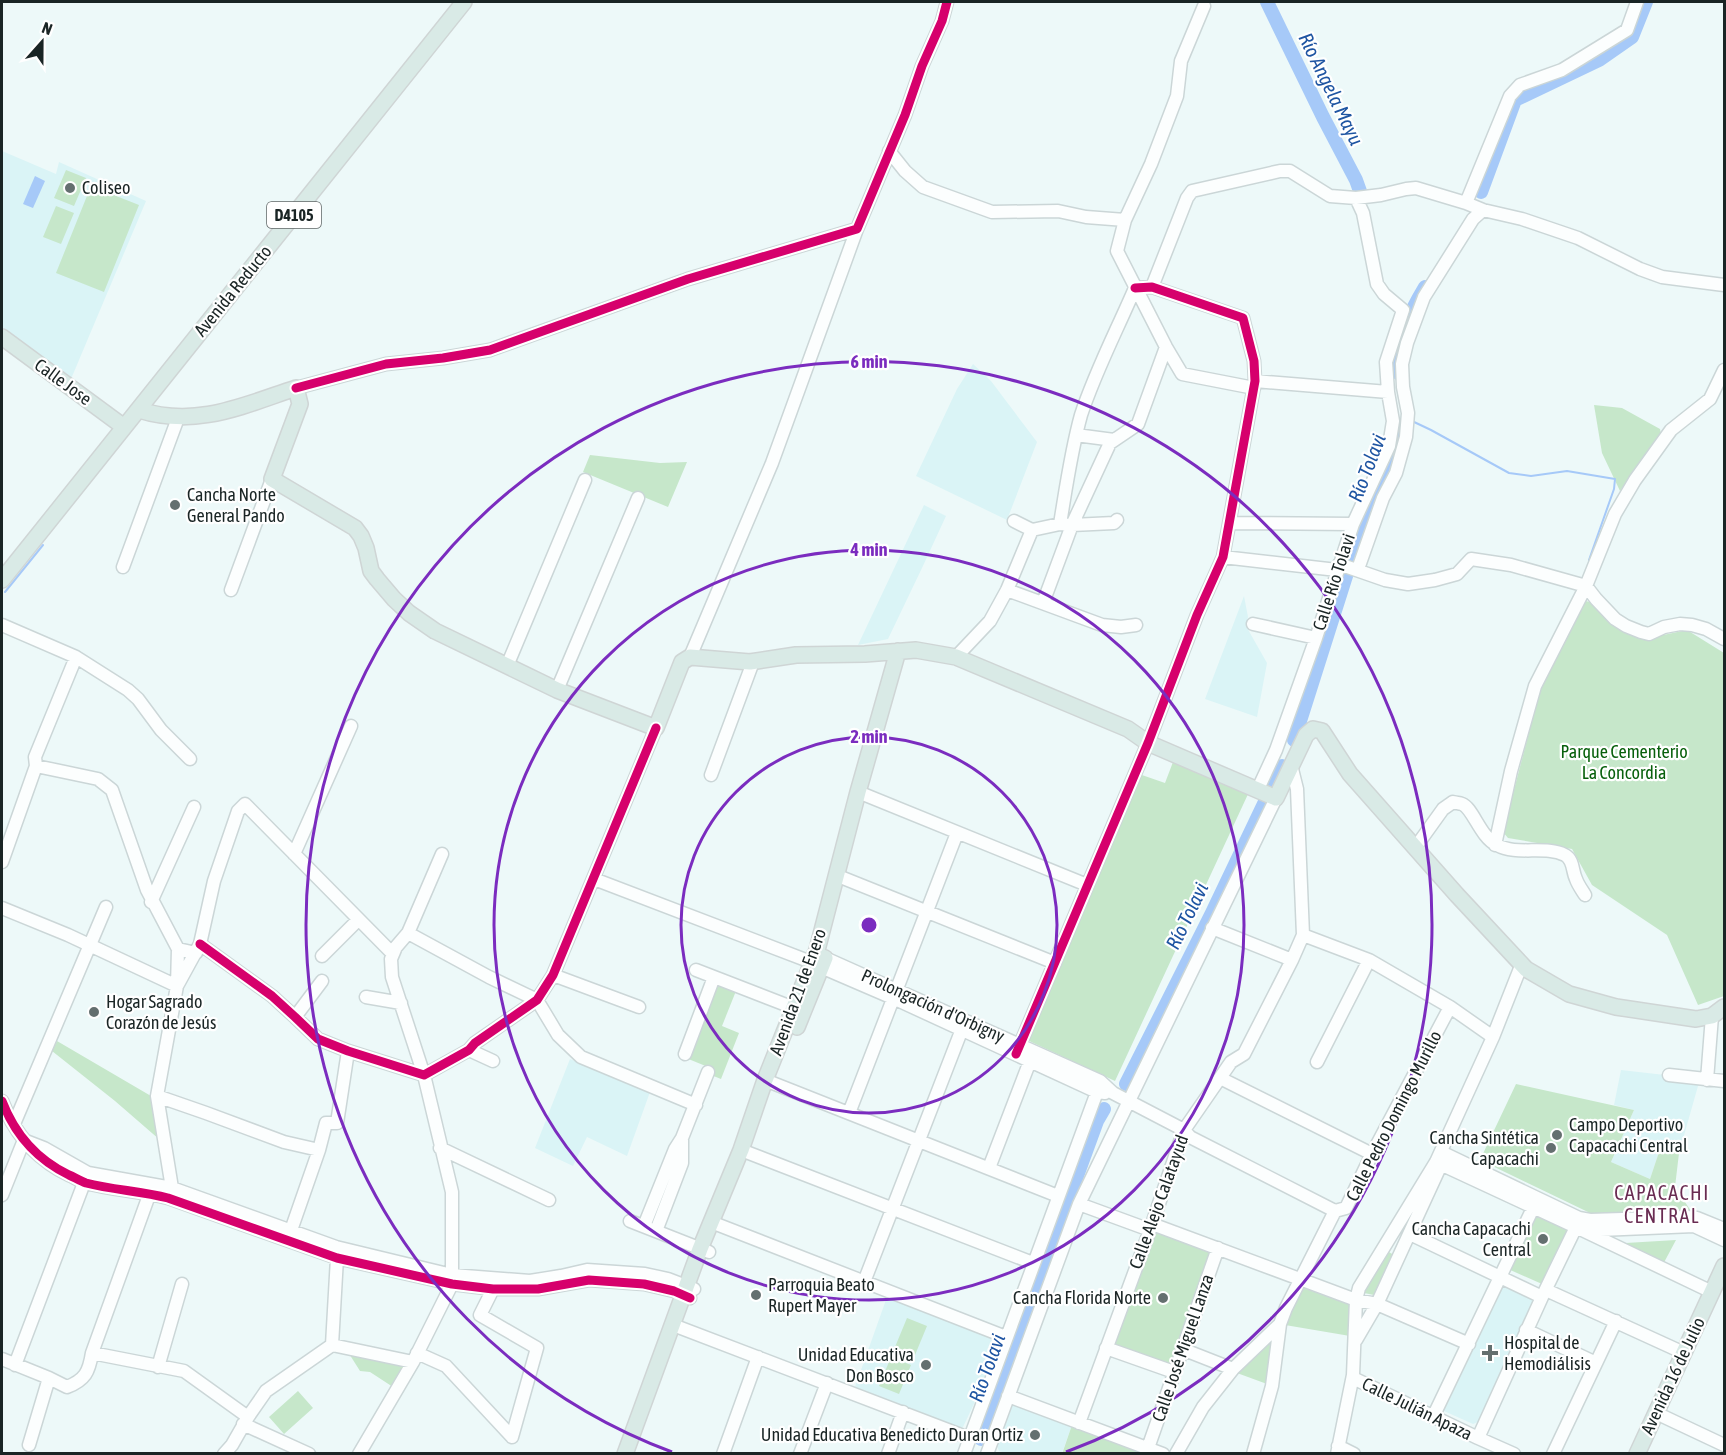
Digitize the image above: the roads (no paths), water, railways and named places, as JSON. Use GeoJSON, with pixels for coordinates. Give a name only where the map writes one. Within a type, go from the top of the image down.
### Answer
{"type":"FeatureCollection","features":[{"type":"Feature","properties":{"kind":"main road","name":"Avenida Reducto"},"geometry":{"type":"LineString","coordinates":[[2,580],[464,2]]}},
{"type":"Feature","properties":{"kind":"main road","name":"Calle Jose"},"geometry":{"type":"LineString","coordinates":[[2,337],[124,428]]}},
{"type":"Feature","properties":{"kind":"main road"},"geometry":{"type":"LineString","coordinates":[[139,410],[153,415],[177,418],[209,416],[296,388],[300,404],[272,479],[355,528],[366,548],[371,570],[408,613],[435,631],[557,690],[656,728],[682,662],[690,657],[753,662],[796,655],[865,654],[916,650],[956,657],[1128,729],[1148,743],[1275,798],[1306,735],[1313,729],[1322,731],[1350,774],[1521,966],[1569,994],[1616,1006],[1696,1019],[1718,1011]]}},
{"type":"Feature","properties":{"kind":"main road","name":"Avenida 21 de Enero"},"geometry":{"type":"LineString","coordinates":[[625,1454],[673,1325],[818,960],[858,792],[898,651]]}},
{"type":"Feature","properties":{"kind":"main road","name":"Avenida 21 de Enero"},"geometry":{"type":"LineString","coordinates":[[770,1082],[794,1008],[818,960]]}},
{"type":"Feature","properties":{"kind":"main road","name":"Avenida 16 de Julio"},"geometry":{"type":"LineString","coordinates":[[1637,1454],[1725,1266]]}},
{"type":"Feature","properties":{"kind":"street"},"geometry":{"type":"LineString","coordinates":[[1466,203],[1510,96],[1520,85],[1562,70],[1627,30],[1637,2]]}},
{"type":"Feature","properties":{"kind":"street"},"geometry":{"type":"LineString","coordinates":[[690,657],[772,463],[857,229],[905,116],[922,66],[942,21],[946,3]]}},
{"type":"Feature","properties":{"kind":"street"},"geometry":{"type":"LineString","coordinates":[[1204,6],[1181,61],[1177,96],[1151,164],[1125,219],[1117,251],[1182,374],[1254,384],[1388,392]]}},
{"type":"Feature","properties":{"kind":"street"},"geometry":{"type":"LineString","coordinates":[[889,151],[905,171],[923,187],[992,212],[1058,211],[1086,217],[1125,219]]}},
{"type":"Feature","properties":{"kind":"street"},"geometry":{"type":"LineString","coordinates":[[1152,287],[1186,198],[1192,191],[1280,171],[1290,171],[1330,196],[1356,198],[1416,188],[1578,238],[1640,269],[1662,277],[1725,285]]}},
{"type":"Feature","properties":{"kind":"street","name":"Calle Río Tolavi"},"geometry":{"type":"LineString","coordinates":[[1258,789],[1276,750],[1353,524],[1389,446],[1393,421],[1386,362],[1402,310],[1384,294],[1377,284],[1363,213],[1356,198]]}},
{"type":"Feature","properties":{"kind":"street","name":"Calle Río Tolavi"},"geometry":{"type":"LineString","coordinates":[[1358,569],[1383,498],[1396,473],[1406,437],[1408,413],[1403,387],[1402,364],[1407,343],[1424,297],[1473,219],[1483,210]]}},
{"type":"Feature","properties":{"kind":"street"},"geometry":{"type":"LineString","coordinates":[[296,388],[386,364],[490,350],[688,279],[857,229]]}},
{"type":"Feature","properties":{"kind":"street"},"geometry":{"type":"LineString","coordinates":[[1018,1049],[1148,743],[1197,615],[1223,557],[1231,523],[1254,384],[1254,360],[1243,318],[1152,287],[1135,288]]}},
{"type":"Feature","properties":{"kind":"street"},"geometry":{"type":"LineString","coordinates":[[1043,603],[1066,524],[1076,435],[1082,413],[1135,288]]}},
{"type":"Feature","properties":{"kind":"street"},"geometry":{"type":"LineString","coordinates":[[1066,524],[1110,443],[1138,424],[1166,347]]}},
{"type":"Feature","properties":{"kind":"street"},"geometry":{"type":"LineString","coordinates":[[1495,845],[1511,771],[1535,686],[1586,586],[1615,514],[1635,480],[1671,430],[1710,399],[1725,370]]}},
{"type":"Feature","properties":{"kind":"street"},"geometry":{"type":"LineString","coordinates":[[123,567],[177,418]]}},
{"type":"Feature","properties":{"kind":"street"},"geometry":{"type":"LineString","coordinates":[[1076,435],[1114,440]]}},
{"type":"Feature","properties":{"kind":"street"},"geometry":{"type":"LineString","coordinates":[[231,590],[272,479]]}},
{"type":"Feature","properties":{"kind":"street"},"geometry":{"type":"LineString","coordinates":[[507,666],[585,480]]}},
{"type":"Feature","properties":{"kind":"street"},"geometry":{"type":"LineString","coordinates":[[557,690],[638,498]]}},
{"type":"Feature","properties":{"kind":"street"},"geometry":{"type":"LineString","coordinates":[[1014,521],[1032,530],[1066,524],[1114,523],[1117,520]]}},
{"type":"Feature","properties":{"kind":"street"},"geometry":{"type":"LineString","coordinates":[[1231,523],[1353,524]]}},
{"type":"Feature","properties":{"kind":"street"},"geometry":{"type":"LineString","coordinates":[[956,657],[990,621],[1007,590],[1032,530]]}},
{"type":"Feature","properties":{"kind":"street"},"geometry":{"type":"LineString","coordinates":[[1223,557],[1339,566],[1358,569],[1385,580],[1408,584],[1457,574],[1472,559],[1511,565],[1586,586],[1615,619],[1641,632],[1649,634],[1664,627],[1680,624],[1692,625],[1725,639]]}},
{"type":"Feature","properties":{"kind":"street"},"geometry":{"type":"LineString","coordinates":[[1007,590],[1102,625],[1121,627],[1136,625]]}},
{"type":"Feature","properties":{"kind":"street"},"geometry":{"type":"LineString","coordinates":[[1253,624],[1316,638]]}},
{"type":"Feature","properties":{"kind":"street"},"geometry":{"type":"LineString","coordinates":[[2,625],[76,657],[128,690],[138,699],[161,730],[190,759]]}},
{"type":"Feature","properties":{"kind":"street"},"geometry":{"type":"LineString","coordinates":[[2,862],[36,766],[35,757],[76,657]]}},
{"type":"Feature","properties":{"kind":"street"},"geometry":{"type":"LineString","coordinates":[[711,775],[753,662]]}},
{"type":"Feature","properties":{"kind":"street"},"geometry":{"type":"LineString","coordinates":[[294,854],[351,726]]}},
{"type":"Feature","properties":{"kind":"street"},"geometry":{"type":"LineString","coordinates":[[177,949],[198,949],[272,996],[318,1040],[424,1075],[469,1050],[475,1043],[537,1000],[552,975],[594,879],[656,728]]}},
{"type":"Feature","properties":{"kind":"street"},"geometry":{"type":"LineString","coordinates":[[1276,750],[1293,761],[1297,789],[1303,935],[1369,960],[1450,1007],[1493,1037]]}},
{"type":"Feature","properties":{"kind":"street"},"geometry":{"type":"LineString","coordinates":[[36,766],[98,779],[112,790],[152,902],[177,949],[177,986],[157,1096],[170,1193]]}},
{"type":"Feature","properties":{"kind":"street"},"geometry":{"type":"LineString","coordinates":[[858,792],[1087,885]]}},
{"type":"Feature","properties":{"kind":"street"},"geometry":{"type":"LineString","coordinates":[[673,1325],[903,1412],[967,1445],[991,1452],[1008,1396],[1079,1204],[1275,798]]}},
{"type":"Feature","properties":{"kind":"street"},"geometry":{"type":"LineString","coordinates":[[1415,848],[1443,808],[1453,802],[1462,804],[1469,809],[1476,825],[1495,845],[1507,849],[1544,851],[1564,855],[1571,860],[1575,877],[1585,895]]}},
{"type":"Feature","properties":{"kind":"street"},"geometry":{"type":"LineString","coordinates":[[177,986],[198,949],[214,881],[238,811],[245,804],[393,954]]}},
{"type":"Feature","properties":{"kind":"street"},"geometry":{"type":"LineString","coordinates":[[152,902],[195,807]]}},
{"type":"Feature","properties":{"kind":"street"},"geometry":{"type":"LineString","coordinates":[[849,1113],[957,833]]}},
{"type":"Feature","properties":{"kind":"street"},"geometry":{"type":"LineString","coordinates":[[359,1454],[415,1357],[452,1280],[452,1192],[424,1075],[392,977],[391,959],[396,947],[408,933],[442,854]]}},
{"type":"Feature","properties":{"kind":"street"},"geometry":{"type":"LineString","coordinates":[[837,876],[1055,963]]}},
{"type":"Feature","properties":{"kind":"street","name":"Prolongación d'Orbigny"},"geometry":{"type":"LineString","coordinates":[[594,879],[818,960],[895,993],[1018,1049],[1030,1061],[1097,1092],[1113,1094],[1129,1101],[1184,1130],[1190,1137],[1335,1211]]}},
{"type":"Feature","properties":{"kind":"street"},"geometry":{"type":"LineString","coordinates":[[14,1124],[106,907]]}},
{"type":"Feature","properties":{"kind":"street"},"geometry":{"type":"LineString","coordinates":[[2,908],[90,945],[177,986]]}},
{"type":"Feature","properties":{"kind":"street"},"geometry":{"type":"LineString","coordinates":[[321,956],[358,920]]}},
{"type":"Feature","properties":{"kind":"street"},"geometry":{"type":"LineString","coordinates":[[1212,928],[1292,960]]}},
{"type":"Feature","properties":{"kind":"street"},"geometry":{"type":"LineString","coordinates":[[408,933],[537,1000],[558,1035],[581,1057],[696,1105]]}},
{"type":"Feature","properties":{"kind":"street","name":"Calle Alejo Calatayud"},"geometry":{"type":"LineString","coordinates":[[1079,1422],[1184,1130],[1231,1062],[1244,1054],[1303,935]]}},
{"type":"Feature","properties":{"kind":"street"},"geometry":{"type":"LineString","coordinates":[[1317,1062],[1369,960]]}},
{"type":"Feature","properties":{"kind":"street"},"geometry":{"type":"LineString","coordinates":[[1355,1341],[1377,1304],[1410,1234],[1521,966]]}},
{"type":"Feature","properties":{"kind":"street"},"geometry":{"type":"LineString","coordinates":[[696,970],[794,1008]]}},
{"type":"Feature","properties":{"kind":"street"},"geometry":{"type":"LineString","coordinates":[[552,975],[639,1007]]}},
{"type":"Feature","properties":{"kind":"street"},"geometry":{"type":"LineString","coordinates":[[684,1054],[714,977]]}},
{"type":"Feature","properties":{"kind":"street"},"geometry":{"type":"LineString","coordinates":[[295,1017],[322,981]]}},
{"type":"Feature","properties":{"kind":"street","name":"Prolongación d'Orbigny"},"geometry":{"type":"LineString","coordinates":[[895,993],[962,1029],[1100,1081],[1113,1094]]}},
{"type":"Feature","properties":{"kind":"street"},"geometry":{"type":"LineString","coordinates":[[366,997],[400,1003]]}},
{"type":"Feature","properties":{"kind":"street","name":"Calle Pedro Domingo Murillo"},"geometry":{"type":"LineString","coordinates":[[1253,1454],[1272,1386],[1280,1324],[1335,1211],[1346,1208],[1450,1007]]}},
{"type":"Feature","properties":{"kind":"street"},"geometry":{"type":"LineString","coordinates":[[1707,1080],[1718,1011]]}},
{"type":"Feature","properties":{"kind":"street"},"geometry":{"type":"LineString","coordinates":[[864,1282],[962,1029]]}},
{"type":"Feature","properties":{"kind":"street"},"geometry":{"type":"LineString","coordinates":[[469,1050],[493,1061]]}},
{"type":"Feature","properties":{"kind":"street"},"geometry":{"type":"LineString","coordinates":[[289,1235],[319,1150],[326,1123],[337,1123],[348,1051]]}},
{"type":"Feature","properties":{"kind":"street"},"geometry":{"type":"LineString","coordinates":[[989,1168],[1030,1061]]}},
{"type":"Feature","properties":{"kind":"street"},"geometry":{"type":"LineString","coordinates":[[644,1226],[708,1072]]}},
{"type":"Feature","properties":{"kind":"street"},"geometry":{"type":"LineString","coordinates":[[1669,1075],[1725,1082]]}},
{"type":"Feature","properties":{"kind":"street"},"geometry":{"type":"LineString","coordinates":[[1220,1078],[1372,1154]]}},
{"type":"Feature","properties":{"kind":"street"},"geometry":{"type":"LineString","coordinates":[[770,1082],[1058,1196]]}},
{"type":"Feature","properties":{"kind":"street"},"geometry":{"type":"LineString","coordinates":[[967,1445],[1097,1092]]}},
{"type":"Feature","properties":{"kind":"street"},"geometry":{"type":"LineString","coordinates":[[157,1096],[284,1142],[319,1150]]}},
{"type":"Feature","properties":{"kind":"street"},"geometry":{"type":"LineString","coordinates":[[2,1101],[30,1149],[44,1160],[86,1178],[170,1193],[339,1253],[452,1280],[494,1284],[530,1281],[587,1270],[645,1274],[668,1279],[688,1292]]}},
{"type":"Feature","properties":{"kind":"street"},"geometry":{"type":"LineString","coordinates":[[656,1231],[682,1163],[682,1138]]}},
{"type":"Feature","properties":{"kind":"street"},"geometry":{"type":"LineString","coordinates":[[2,1195],[5,1177],[24,1140]]}},
{"type":"Feature","properties":{"kind":"street"},"geometry":{"type":"LineString","coordinates":[[440,1148],[549,1200]]}},
{"type":"Feature","properties":{"kind":"street"},"geometry":{"type":"LineString","coordinates":[[744,1151],[1033,1263]]}},
{"type":"Feature","properties":{"kind":"street"},"geometry":{"type":"LineString","coordinates":[[1441,1158],[1576,1227],[1713,1292]]}},
{"type":"Feature","properties":{"kind":"street"},"geometry":{"type":"LineString","coordinates":[[1441,1158],[1590,1221],[1687,1217],[1697,1218],[1725,1229]]}},
{"type":"Feature","properties":{"kind":"street"},"geometry":{"type":"LineString","coordinates":[[1354,1454],[1336,1451],[1353,1378],[1356,1300],[1359,1288],[1441,1158]]}},
{"type":"Feature","properties":{"kind":"street"},"geometry":{"type":"LineString","coordinates":[[15,1365],[86,1178]]}},
{"type":"Feature","properties":{"kind":"street"},"geometry":{"type":"LineString","coordinates":[[2,1359],[67,1387],[78,1383],[89,1369],[92,1353],[152,1188]]}},
{"type":"Feature","properties":{"kind":"street"},"geometry":{"type":"LineString","coordinates":[[1079,1204],[1218,1248],[1356,1300],[1377,1304],[1469,1344]]}},
{"type":"Feature","properties":{"kind":"street"},"geometry":{"type":"LineString","coordinates":[[1434,1417],[1534,1206]]}},
{"type":"Feature","properties":{"kind":"street"},"geometry":{"type":"LineString","coordinates":[[630,1221],[704,1251]]}},
{"type":"Feature","properties":{"kind":"street"},"geometry":{"type":"LineString","coordinates":[[715,1224],[1006,1337]]}},
{"type":"Feature","properties":{"kind":"street"},"geometry":{"type":"LineString","coordinates":[[1576,1227],[1600,1230],[1694,1226],[1725,1240]]}},
{"type":"Feature","properties":{"kind":"street"},"geometry":{"type":"LineString","coordinates":[[1478,1438],[1526,1330],[1576,1227]]}},
{"type":"Feature","properties":{"kind":"street"},"geometry":{"type":"LineString","coordinates":[[1410,1234],[1500,1277],[1616,1321],[1684,1353]]}},
{"type":"Feature","properties":{"kind":"street"},"geometry":{"type":"LineString","coordinates":[[1387,1241],[1403,1249]]}},
{"type":"Feature","properties":{"kind":"street","name":"Calle José Miguel Lanza"},"geometry":{"type":"LineString","coordinates":[[1153,1451],[1174,1372],[1218,1248]]}},
{"type":"Feature","properties":{"kind":"street"},"geometry":{"type":"LineString","coordinates":[[332,1345],[339,1253]]}},
{"type":"Feature","properties":{"kind":"street"},"geometry":{"type":"LineString","coordinates":[[158,1367],[182,1284]]}},
{"type":"Feature","properties":{"kind":"street"},"geometry":{"type":"LineString","coordinates":[[224,1454],[266,1390],[332,1345],[415,1357],[446,1366],[512,1437],[537,1348],[480,1315],[494,1284]]}},
{"type":"Feature","properties":{"kind":"street"},"geometry":{"type":"LineString","coordinates":[[1553,1454],[1616,1321]]}},
{"type":"Feature","properties":{"kind":"street"},"geometry":{"type":"LineString","coordinates":[[1176,1454],[1203,1407],[1233,1369],[1280,1324]]}},
{"type":"Feature","properties":{"kind":"street"},"geometry":{"type":"LineString","coordinates":[[1526,1330],[1596,1363]]}},
{"type":"Feature","properties":{"kind":"street"},"geometry":{"type":"LineString","coordinates":[[1106,1348],[1174,1372]]}},
{"type":"Feature","properties":{"kind":"street"},"geometry":{"type":"LineString","coordinates":[[1182,1349],[1233,1369]]}},
{"type":"Feature","properties":{"kind":"street"},"geometry":{"type":"LineString","coordinates":[[92,1353],[184,1371],[246,1420],[309,1454]]}},
{"type":"Feature","properties":{"kind":"street"},"geometry":{"type":"LineString","coordinates":[[723,1454],[758,1357]]}},
{"type":"Feature","properties":{"kind":"street"},"geometry":{"type":"LineString","coordinates":[[29,1445],[49,1378]]}},
{"type":"Feature","properties":{"kind":"street","name":"Calle Julián Apaza"},"geometry":{"type":"LineString","coordinates":[[1353,1378],[1478,1438],[1491,1449],[1514,1454]]}},
{"type":"Feature","properties":{"kind":"street"},"geometry":{"type":"LineString","coordinates":[[800,1454],[827,1383]]}},
{"type":"Feature","properties":{"kind":"street"},"geometry":{"type":"LineString","coordinates":[[1008,1396],[1153,1451]]}},
{"type":"Feature","properties":{"kind":"street"},"geometry":{"type":"LineString","coordinates":[[888,1454],[903,1412]]}},
{"type":"Feature","properties":{"kind":"street"},"geometry":{"type":"LineString","coordinates":[[1656,1413],[1725,1445]]}},
{"type":"Feature","properties":{"kind":"water"},"geometry":{"type":"Polygon","coordinates":[[[35,176],[45,181],[33,208],[23,204],[35,176]]]}},
{"type":"Feature","properties":{"kind":"waterway","name":"Río Angela Mayu"},"geometry":{"type":"LineString","coordinates":[[1267,2],[1361,194]]}},
{"type":"Feature","properties":{"kind":"waterway","name":"Río Tolavi"},"geometry":{"type":"LineString","coordinates":[[1481,192],[1515,100],[1599,60],[1632,37],[1646,2]]}},
{"type":"Feature","properties":{"kind":"waterway","name":"Río Tolavi"},"geometry":{"type":"LineString","coordinates":[[1398,373],[1398,350],[1404,328],[1425,287]]}},
{"type":"Feature","properties":{"kind":"waterway"},"geometry":{"type":"LineString","coordinates":[[1412,421],[1509,473],[1531,476],[1567,471],[1615,479],[1614,489],[1589,560]]}},
{"type":"Feature","properties":{"kind":"waterway","name":"Río Tolavi"},"geometry":{"type":"LineString","coordinates":[[1294,740],[1347,573],[1399,442],[1401,430]]}},
{"type":"Feature","properties":{"kind":"waterway"},"geometry":{"type":"LineString","coordinates":[[5,592],[43,545]]}},
{"type":"Feature","properties":{"kind":"waterway","name":"Río Tolavi"},"geometry":{"type":"LineString","coordinates":[[1126,1084],[1212,913],[1282,766]]}},
{"type":"Feature","properties":{"kind":"waterway","name":"Río Tolavi"},"geometry":{"type":"LineString","coordinates":[[981,1439],[1097,1121],[1104,1109]]}},
{"type":"Feature","properties":{"kind":"place","name":"Coliseo"},"geometry":{"type":"Point","coordinates":[70,188]}},
{"type":"Feature","properties":{"kind":"place","name":"Cancha Norte General Pando"},"geometry":{"type":"Point","coordinates":[175,505]}},
{"type":"Feature","properties":{"kind":"place","name":"Hogar Sagrado Corazón de Jesús"},"geometry":{"type":"Point","coordinates":[94,1012]}},
{"type":"Feature","properties":{"kind":"place","name":"Campo Deportivo Capacachi Central"},"geometry":{"type":"Point","coordinates":[1557,1135]}},
{"type":"Feature","properties":{"kind":"place","name":"Cancha Sintética Capacachi"},"geometry":{"type":"Point","coordinates":[1551,1148]}},
{"type":"Feature","properties":{"kind":"place","name":"Cancha Capacachi Central"},"geometry":{"type":"Point","coordinates":[1543,1239]}},
{"type":"Feature","properties":{"kind":"place","name":"Parroquia Beato Rupert Mayer"},"geometry":{"type":"Point","coordinates":[756,1295]}},
{"type":"Feature","properties":{"kind":"place","name":"Cancha Florida Norte"},"geometry":{"type":"Point","coordinates":[1163,1298]}},
{"type":"Feature","properties":{"kind":"place","name":"Hospital de Hemodiálisis"},"geometry":{"type":"Point","coordinates":[1490,1353]}},
{"type":"Feature","properties":{"kind":"place","name":"Unidad Educativa Don Bosco"},"geometry":{"type":"Point","coordinates":[926,1365]}},
{"type":"Feature","properties":{"kind":"place","name":"Unidad Educativa Benedicto Duran Ortiz"},"geometry":{"type":"Point","coordinates":[1035,1435]}},
{"type":"Feature","properties":{"kind":"district","name":"CAPACACHI CENTRAL"},"geometry":{"type":"Point","coordinates":[1662,1204]}},
{"type":"Feature","properties":{"kind":"park label","name":"Parque Cementerio La Concordia"},"geometry":{"type":"Point","coordinates":[1624,762]}}]}
